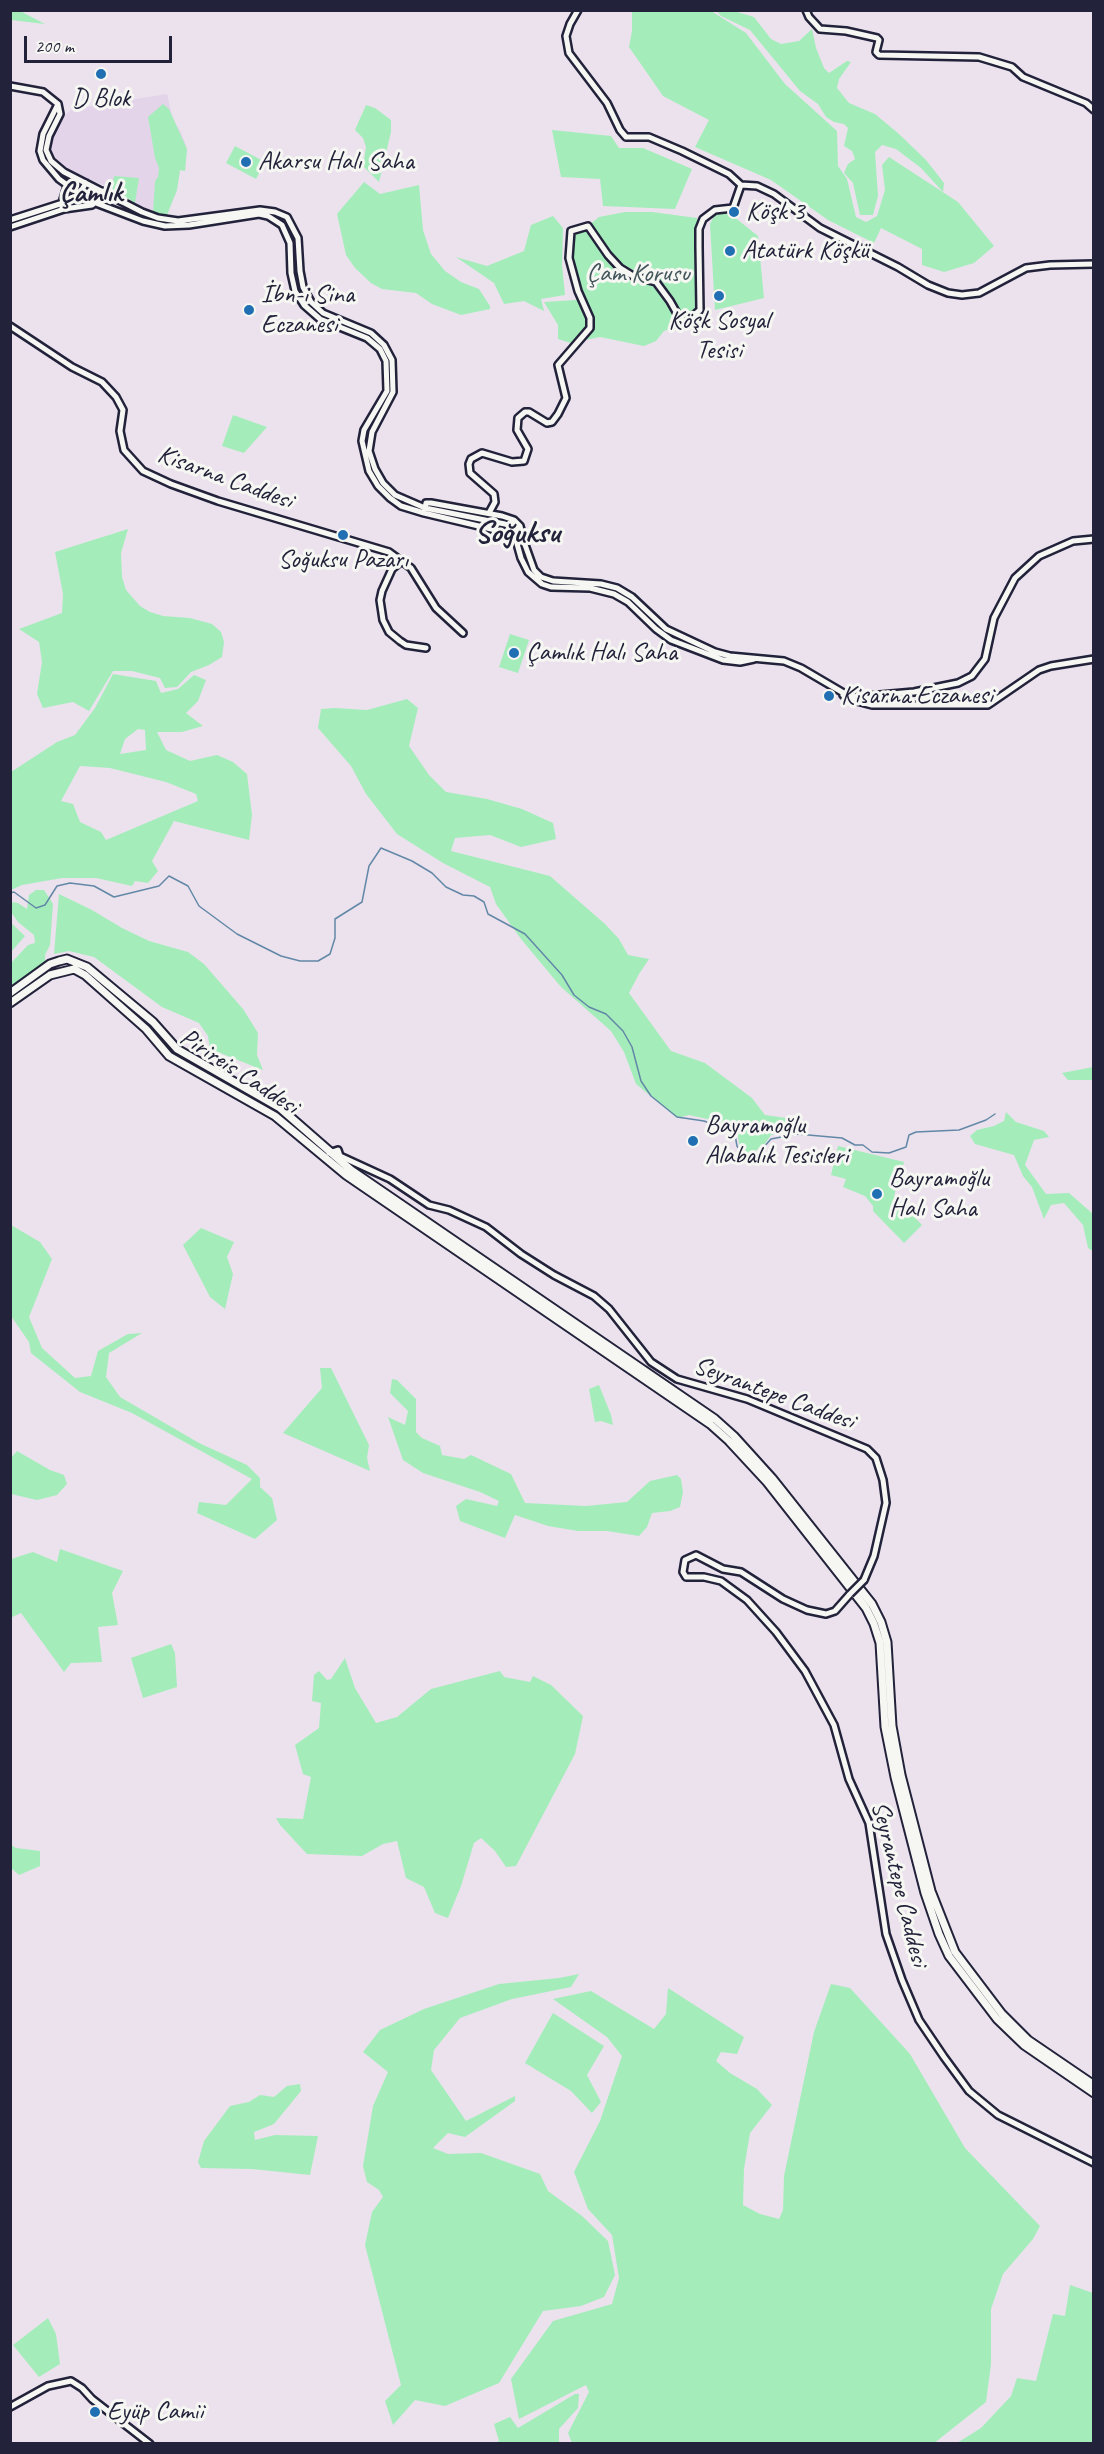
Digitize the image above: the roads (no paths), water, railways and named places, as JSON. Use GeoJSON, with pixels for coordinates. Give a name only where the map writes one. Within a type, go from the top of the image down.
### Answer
{"type":"FeatureCollection","features":[{"type":"Feature","properties":{"kind":"main road","name":"Pirireis Caddesi"},"geometry":{"type":"LineString","coordinates":[[10,993],[51,964],[67,959],[78,962],[153,1022],[177,1049],[280,1108],[331,1153]]}},
{"type":"Feature","properties":{"kind":"main road","name":"Pirireis Caddesi"},"geometry":{"type":"LineString","coordinates":[[10,1004],[50,975],[74,969],[85,975],[146,1029],[169,1056],[275,1116],[331,1153]]}},
{"type":"Feature","properties":{"kind":"main road"},"geometry":{"type":"LineString","coordinates":[[331,1153],[351,1170],[715,1419],[734,1436],[772,1478],[872,1604],[881,1622],[887,1642],[892,1726],[902,1775],[931,1891],[955,1952],[1002,2014],[1028,2040],[1094,2085]]}},
{"type":"Feature","properties":{"kind":"main road"},"geometry":{"type":"LineString","coordinates":[[331,1153],[356,1182],[710,1424],[767,1482],[866,1608],[874,1624],[880,1643],[885,1726],[895,1777],[925,1893],[949,1956],[997,2019],[1024,2045],[1094,2093]]}},
{"type":"Feature","properties":{"kind":"street"},"geometry":{"type":"LineString","coordinates":[[578,10],[566,36],[569,53],[607,103],[620,130],[626,137],[649,137],[729,174],[741,185],[757,186],[774,194],[820,228],[898,267],[928,285],[948,293],[962,295],[979,293],[1026,268],[1094,264]]}},
{"type":"Feature","properties":{"kind":"street"},"geometry":{"type":"LineString","coordinates":[[806,10],[820,29],[846,31],[877,38],[879,40],[876,52],[879,56],[979,57],[1012,67],[1023,77],[1086,103],[1094,110]]}},
{"type":"Feature","properties":{"kind":"street"},"geometry":{"type":"LineString","coordinates":[[10,86],[43,92],[58,104],[60,114],[49,136],[46,150],[48,157],[64,171],[152,216],[171,220],[260,210],[287,217],[298,238],[302,279],[311,302],[323,314],[371,333],[384,345],[392,360],[393,392],[372,432],[369,451],[383,483],[395,495],[425,511],[508,533],[516,540],[523,563],[531,576],[542,584],[603,590],[622,598],[663,635],[732,662],[756,659]]}},
{"type":"Feature","properties":{"kind":"street"},"geometry":{"type":"LineString","coordinates":[[58,104],[44,134],[40,151],[50,169],[79,194],[143,221],[165,226],[189,225],[259,214],[268,216],[282,225],[290,243],[291,273],[295,291],[304,305],[320,318],[367,338],[380,349],[386,361],[387,391],[364,430],[364,455],[369,471],[378,486],[401,506],[505,524],[515,528],[524,542]]}},
{"type":"Feature","properties":{"kind":"street"},"geometry":{"type":"LineString","coordinates":[[10,220],[62,203],[79,194],[86,183]]}},
{"type":"Feature","properties":{"kind":"street"},"geometry":{"type":"LineString","coordinates":[[489,513],[495,502],[494,494],[470,473],[471,459],[482,453],[512,462],[524,461],[528,449],[517,430],[518,418],[525,412],[529,412],[547,423],[552,422],[566,398],[558,365],[590,328],[590,318],[578,291],[569,258],[571,231],[588,226],[608,255],[621,268],[633,276],[656,282],[679,317],[686,322],[700,310],[699,229],[703,219],[716,210],[733,208],[741,185]]}},
{"type":"Feature","properties":{"kind":"street"},"geometry":{"type":"LineString","coordinates":[[62,203],[67,186]]}},
{"type":"Feature","properties":{"kind":"street"},"geometry":{"type":"LineString","coordinates":[[10,227],[51,212],[90,206],[102,191]]}},
{"type":"Feature","properties":{"kind":"street","name":"Kisarna Caddesi"},"geometry":{"type":"LineString","coordinates":[[10,326],[72,367],[102,382],[116,397],[123,410],[120,431],[124,450],[143,471],[218,501],[376,547],[403,561],[422,581],[440,613],[463,633]]}},
{"type":"Feature","properties":{"kind":"street"},"geometry":{"type":"LineString","coordinates":[[425,511],[426,503],[431,503],[489,513],[514,520],[522,531],[530,562],[536,573]]}},
{"type":"Feature","properties":{"kind":"street"},"geometry":{"type":"LineString","coordinates":[[840,692],[866,698],[914,692],[966,681],[985,659],[994,618],[1015,578],[1039,556],[1073,541],[1094,539]]}},
{"type":"Feature","properties":{"kind":"street"},"geometry":{"type":"LineString","coordinates":[[403,561],[392,569],[382,591],[380,600],[383,620],[389,632],[406,645],[426,648]]}},
{"type":"Feature","properties":{"kind":"street"},"geometry":{"type":"LineString","coordinates":[[523,563],[536,573],[553,581],[601,584],[617,588],[632,597],[672,633],[730,656],[779,660],[793,664],[849,699],[872,705],[988,705],[1039,670],[1094,659]]}},
{"type":"Feature","properties":{"kind":"street","name":"Seyrantepe Caddesi"},"geometry":{"type":"LineString","coordinates":[[331,1153],[390,1179],[429,1205],[449,1210],[486,1227],[546,1270],[594,1296],[609,1310],[651,1362],[677,1379],[747,1399],[867,1449],[876,1458],[883,1480],[886,1503],[874,1556],[864,1580],[834,1611],[826,1614],[807,1610],[783,1599],[741,1572],[723,1569],[696,1555],[685,1560],[683,1572],[686,1577],[704,1577],[721,1581],[747,1600],[776,1632],[805,1671],[825,1707],[834,1725],[849,1779],[869,1823],[886,1934],[919,2019],[944,2057],[969,2091],[998,2115],[1094,2163]]}},
{"type":"Feature","properties":{"kind":"street"},"geometry":{"type":"LineString","coordinates":[[10,2408],[48,2386],[70,2381],[82,2388],[92,2399],[150,2444]]}},
{"type":"Feature","properties":{"kind":"waterway"},"geometry":{"type":"LineString","coordinates":[[10,893],[14,892],[36,908],[45,905],[57,886],[70,883],[94,886],[114,897],[159,886],[169,876],[188,886],[199,906],[237,934],[281,956],[300,961],[318,961],[330,954],[335,938],[335,919],[362,902],[369,866],[381,848],[412,861],[432,873],[446,887],[463,895],[474,896],[484,902],[488,914],[525,934],[562,975],[574,995],[589,1007],[606,1014],[623,1031],[632,1047],[641,1081],[651,1096],[677,1117],[704,1121],[730,1131],[735,1135],[737,1146],[744,1156],[754,1158],[771,1139],[797,1134],[842,1138],[855,1145],[863,1145],[872,1152],[889,1153],[906,1147],[909,1135],[916,1132],[959,1130],[986,1120],[995,1114]]}},
{"type":"Feature","properties":{"kind":"place","name":"D Blok"},"geometry":{"type":"Point","coordinates":[101,74]}},
{"type":"Feature","properties":{"kind":"place","name":"Akarsu Halı Saha"},"geometry":{"type":"Point","coordinates":[246,162]}},
{"type":"Feature","properties":{"kind":"place","name":"Köşk 3"},"geometry":{"type":"Point","coordinates":[734,212]}},
{"type":"Feature","properties":{"kind":"place","name":"Atatürk Köşkü"},"geometry":{"type":"Point","coordinates":[730,251]}},
{"type":"Feature","properties":{"kind":"place","name":"Köşk Sosyal Tesisi"},"geometry":{"type":"Point","coordinates":[719,296]}},
{"type":"Feature","properties":{"kind":"place","name":"İbn-i Sina Eczanesi"},"geometry":{"type":"Point","coordinates":[249,310]}},
{"type":"Feature","properties":{"kind":"place","name":"Soğuksu Pazarı"},"geometry":{"type":"Point","coordinates":[343,535]}},
{"type":"Feature","properties":{"kind":"place","name":"Çamlık Halı Saha"},"geometry":{"type":"Point","coordinates":[514,653]}},
{"type":"Feature","properties":{"kind":"place","name":"Kisarna Eczanesi"},"geometry":{"type":"Point","coordinates":[829,696]}},
{"type":"Feature","properties":{"kind":"place","name":"Bayramoğlu Alabalık Tesisleri"},"geometry":{"type":"Point","coordinates":[693,1141]}},
{"type":"Feature","properties":{"kind":"place","name":"Bayramoğlu Halı Saha"},"geometry":{"type":"Point","coordinates":[877,1194]}},
{"type":"Feature","properties":{"kind":"place","name":"Eyüp Camii"},"geometry":{"type":"Point","coordinates":[95,2412]}},
{"type":"Feature","properties":{"kind":"district","name":"Çamlık"},"geometry":{"type":"Point","coordinates":[91,194]}},
{"type":"Feature","properties":{"kind":"district","name":"Soğuksu"},"geometry":{"type":"Point","coordinates":[517,534]}},
{"type":"Feature","properties":{"kind":"park label","name":"Çam Korusu"},"geometry":{"type":"Point","coordinates":[638,274]}}]}
